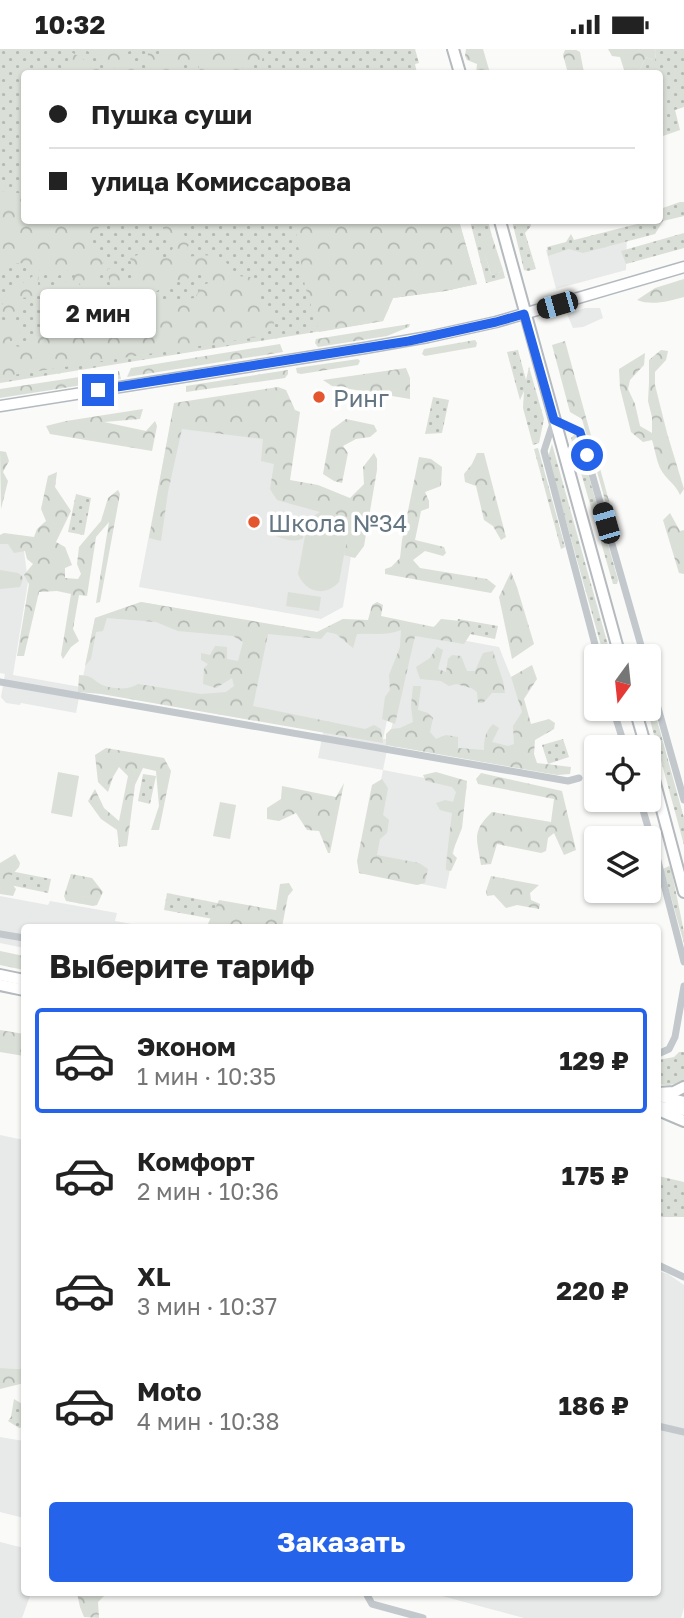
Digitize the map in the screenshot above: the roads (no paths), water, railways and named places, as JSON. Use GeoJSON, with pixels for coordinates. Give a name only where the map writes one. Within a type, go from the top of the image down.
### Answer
{"type":"FeatureCollection","features":[{"type":"Feature","properties":{"kind":"main road"},"geometry":{"type":"LineString","coordinates":[[453,49],[459,70]]}},
{"type":"Feature","properties":{"kind":"main road"},"geometry":{"type":"LineString","coordinates":[[501,224],[617,644]]}},
{"type":"Feature","properties":{"kind":"main road"},"geometry":{"type":"LineString","coordinates":[[0,406],[409,341],[496,322],[684,267]]}},
{"type":"Feature","properties":{"kind":"main road"},"geometry":{"type":"LineString","coordinates":[[661,807],[684,892]]}},
{"type":"Feature","properties":{"kind":"main road"},"geometry":{"type":"LineString","coordinates":[[0,975],[21,979]]}},
{"type":"Feature","properties":{"kind":"main road"},"geometry":{"type":"LineString","coordinates":[[0,985],[21,989]]}},
{"type":"Feature","properties":{"kind":"main road"},"geometry":{"type":"LineString","coordinates":[[661,1094],[684,1087]]}},
{"type":"Feature","properties":{"kind":"main road"},"geometry":{"type":"LineString","coordinates":[[661,1095],[684,1102]]}},
{"type":"Feature","properties":{"kind":"main road"},"geometry":{"type":"LineString","coordinates":[[661,1108],[684,1110]]}},
{"type":"Feature","properties":{"kind":"main road"},"geometry":{"type":"LineString","coordinates":[[661,1110],[684,1121]]}},
{"type":"Feature","properties":{"kind":"street"},"geometry":{"type":"LineString","coordinates":[[595,644],[544,451],[554,420],[580,432],[641,644]]}},
{"type":"Feature","properties":{"kind":"street"},"geometry":{"type":"LineString","coordinates":[[0,682],[568,781],[579,778]]}},
{"type":"Feature","properties":{"kind":"street"},"geometry":{"type":"LineString","coordinates":[[662,721],[684,800]]}},
{"type":"Feature","properties":{"kind":"street"},"geometry":{"type":"LineString","coordinates":[[661,860],[674,856]]}},
{"type":"Feature","properties":{"kind":"street"},"geometry":{"type":"LineString","coordinates":[[661,873],[684,962]]}},
{"type":"Feature","properties":{"kind":"street"},"geometry":{"type":"LineString","coordinates":[[0,933],[21,937]]}},
{"type":"Feature","properties":{"kind":"street"},"geometry":{"type":"LineString","coordinates":[[661,1053],[669,1049],[675,1037],[684,986]]}},
{"type":"Feature","properties":{"kind":"street"},"geometry":{"type":"LineString","coordinates":[[661,1266],[684,1277]]}},
{"type":"Feature","properties":{"kind":"street"},"geometry":{"type":"LineString","coordinates":[[661,1427],[684,1432]]}},
{"type":"Feature","properties":{"kind":"street"},"geometry":{"type":"LineString","coordinates":[[368,1596],[372,1604],[423,1618]]}},
{"type":"Feature","properties":{"kind":"place","name":"Ринг"},"geometry":{"type":"Point","coordinates":[319,397]}},
{"type":"Feature","properties":{"kind":"place","name":"Школа №34"},"geometry":{"type":"Point","coordinates":[254,522]}}]}
